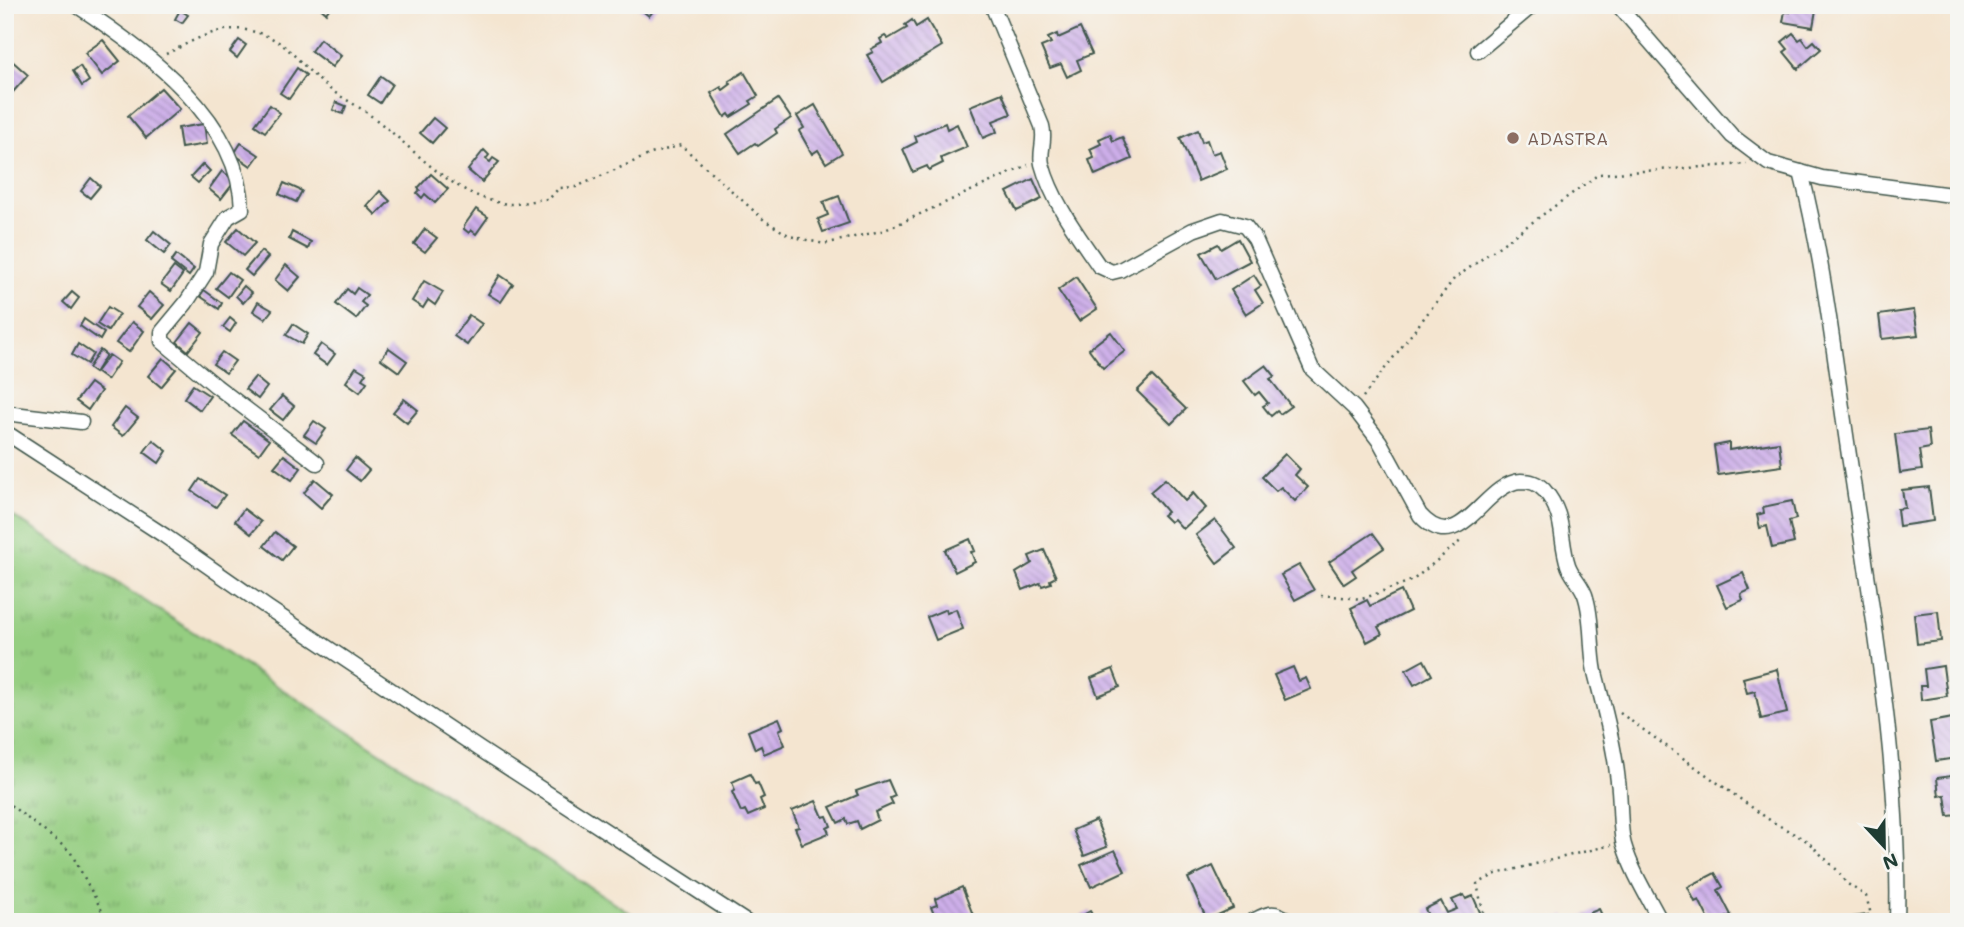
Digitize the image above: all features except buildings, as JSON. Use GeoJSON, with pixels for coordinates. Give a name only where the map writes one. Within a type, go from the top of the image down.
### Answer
{"type":"FeatureCollection","features":[{"type":"Feature","properties":{"kind":"street"},"geometry":{"type":"LineString","coordinates":[[76,5],[152,60],[194,102],[218,132],[241,191],[242,209],[228,217],[211,244],[206,272],[186,303],[162,332],[162,341],[317,463]]}},
{"type":"Feature","properties":{"kind":"street"},"geometry":{"type":"LineString","coordinates":[[992,5],[1042,126],[1045,138],[1041,160],[1051,190],[1070,223],[1104,270],[1120,270],[1193,230],[1222,220],[1245,226],[1255,239],[1312,369],[1354,408],[1380,442],[1427,523],[1439,528],[1462,525],[1471,519],[1496,491],[1511,482],[1530,481],[1547,493],[1557,507],[1563,527],[1567,563],[1587,601],[1595,670],[1618,778],[1623,842],[1661,922]]}},
{"type":"Feature","properties":{"kind":"street"},"geometry":{"type":"LineString","coordinates":[[1478,51],[1533,5]]}},
{"type":"Feature","properties":{"kind":"street"},"geometry":{"type":"LineString","coordinates":[[1618,5],[1732,136],[1768,163],[1822,178],[1959,196]]}},
{"type":"Feature","properties":{"kind":"street"},"geometry":{"type":"LineString","coordinates":[[1801,172],[1825,299],[1881,671],[1893,787],[1898,878],[1897,922]]}},
{"type":"Feature","properties":{"kind":"street"},"geometry":{"type":"LineString","coordinates":[[5,413],[81,422]]}},
{"type":"Feature","properties":{"kind":"street"},"geometry":{"type":"LineString","coordinates":[[5,432],[165,536],[481,750],[746,922]]}},
{"type":"Feature","properties":{"kind":"street"},"geometry":{"type":"LineString","coordinates":[[1251,922],[1273,913],[1280,914],[1291,922]]}},
{"type":"Feature","properties":{"kind":"path"},"geometry":{"type":"LineString","coordinates":[[152,60],[215,32],[244,30],[265,35],[288,46],[317,79],[336,95],[369,114],[407,148],[451,181],[477,196],[510,205],[532,199],[550,199],[559,188],[576,187],[651,154],[681,145],[764,220],[790,236],[824,244],[885,230],[1041,160]]}},
{"type":"Feature","properties":{"kind":"path"},"geometry":{"type":"LineString","coordinates":[[1354,408],[1454,279],[1599,174],[1768,163]]}},
{"type":"Feature","properties":{"kind":"path"},"geometry":{"type":"LineString","coordinates":[[1321,595],[1362,599],[1413,580],[1467,536]]}},
{"type":"Feature","properties":{"kind":"path"},"geometry":{"type":"LineString","coordinates":[[1603,701],[1771,821],[1807,841],[1838,871],[1846,883],[1866,897],[1873,922]]}},
{"type":"Feature","properties":{"kind":"path"},"geometry":{"type":"LineString","coordinates":[[5,801],[70,851],[108,922]]}},
{"type":"Feature","properties":{"kind":"path"},"geometry":{"type":"LineString","coordinates":[[1476,922],[1484,916],[1477,884],[1496,874],[1623,842]]}},
{"type":"Feature","properties":{"kind":"green space"},"geometry":{"type":"Polygon","coordinates":[[[5,511],[644,922],[5,922],[5,511]]]}},
{"type":"Feature","properties":{"kind":"place","name":"ADASTRA"},"geometry":{"type":"Point","coordinates":[1513,138]}}]}
